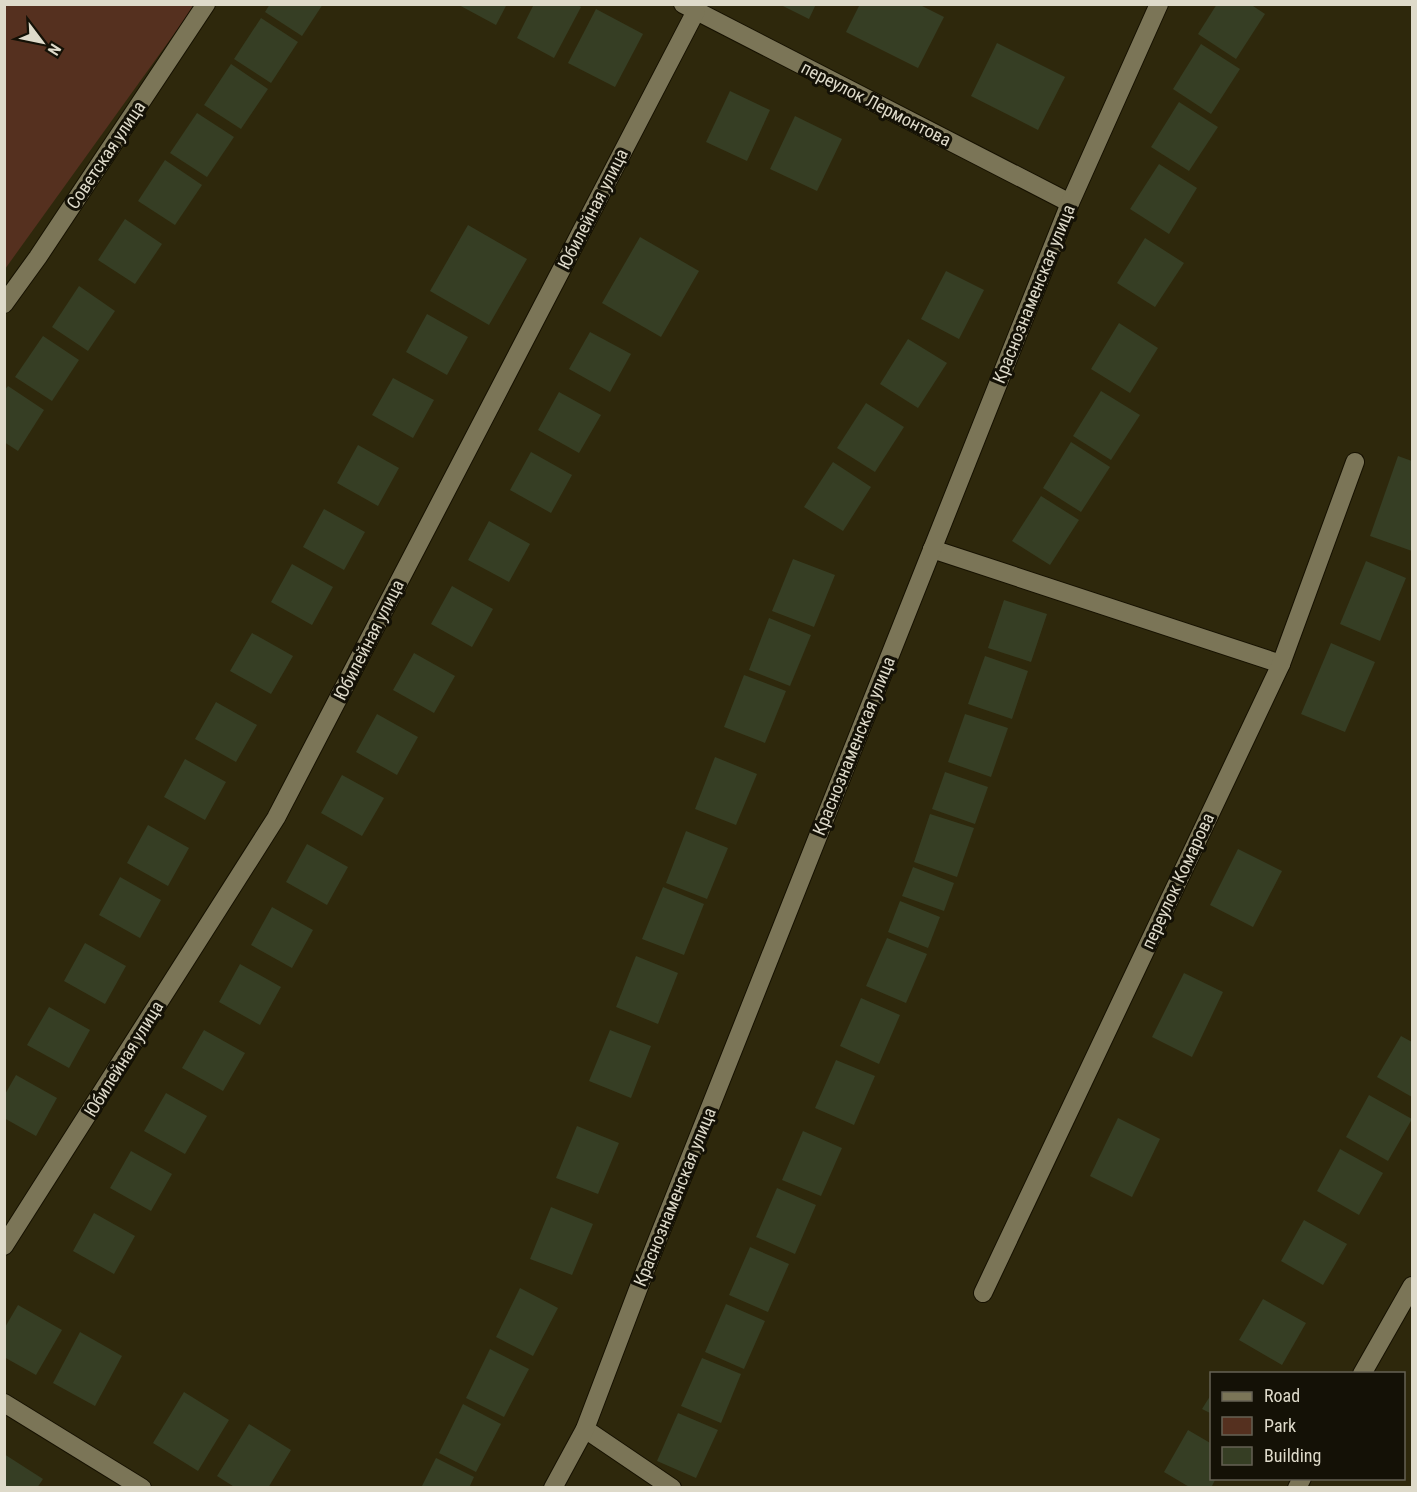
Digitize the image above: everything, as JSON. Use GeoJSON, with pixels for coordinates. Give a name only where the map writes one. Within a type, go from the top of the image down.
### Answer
{"type":"FeatureCollection","features":[{"type":"Feature","properties":{"kind":"street","name":"Советская улица"},"geometry":{"type":"LineString","coordinates":[[4,304],[38,257],[206,4]]}},
{"type":"Feature","properties":{"kind":"street","name":"Краснознаменская улица"},"geometry":{"type":"LineString","coordinates":[[553,1488],[585,1429],[1070,204],[1159,4]]}},
{"type":"Feature","properties":{"kind":"street","name":"переулок Лермонтова"},"geometry":{"type":"LineString","coordinates":[[689,8],[1070,204]]}},
{"type":"Feature","properties":{"kind":"street","name":"Юбилейная улица"},"geometry":{"type":"LineString","coordinates":[[4,1246],[276,818],[689,8]]}},
{"type":"Feature","properties":{"kind":"street","name":"переулок Комарова"},"geometry":{"type":"LineString","coordinates":[[983,1293],[1281,664],[1355,462]]}},
{"type":"Feature","properties":{"kind":"street"},"geometry":{"type":"LineString","coordinates":[[932,549],[1281,664]]}},
{"type":"Feature","properties":{"kind":"street"},"geometry":{"type":"LineString","coordinates":[[1363,1372],[1413,1286]]}},
{"type":"Feature","properties":{"kind":"street"},"geometry":{"type":"LineString","coordinates":[[4,1403],[142,1488]]}},
{"type":"Feature","properties":{"kind":"street"},"geometry":{"type":"LineString","coordinates":[[585,1429],[672,1488]]}},
{"type":"Feature","properties":{"kind":"green space"},"geometry":{"type":"Polygon","coordinates":[[[5,5],[195,5],[5,269],[5,5]]]}},
{"type":"Feature","properties":{"kind":"building"},"geometry":{"type":"Polygon","coordinates":[[[270,4],[323,4],[302,36],[265,12],[270,4]]]}},
{"type":"Feature","properties":{"kind":"building"},"geometry":{"type":"Polygon","coordinates":[[[457,4],[507,4],[496,25],[457,4]]]}},
{"type":"Feature","properties":{"kind":"building"},"geometry":{"type":"Polygon","coordinates":[[[534,4],[576,4],[581,7],[554,58],[517,38],[534,4]]]}},
{"type":"Feature","properties":{"kind":"building"},"geometry":{"type":"Polygon","coordinates":[[[779,4],[816,4],[809,19],[779,4]]]}},
{"type":"Feature","properties":{"kind":"building"},"geometry":{"type":"Polygon","coordinates":[[[860,4],[918,4],[944,17],[918,68],[846,32],[860,4]]]}},
{"type":"Feature","properties":{"kind":"building"},"geometry":{"type":"Polygon","coordinates":[[[1217,4],[1250,4],[1265,14],[1236,59],[1198,34],[1217,4]]]}},
{"type":"Feature","properties":{"kind":"building"},"geometry":{"type":"Polygon","coordinates":[[[596,9],[643,34],[615,87],[568,63],[596,9]]]}},
{"type":"Feature","properties":{"kind":"building"},"geometry":{"type":"Polygon","coordinates":[[[261,18],[298,42],[271,83],[234,59],[261,18]]]}},
{"type":"Feature","properties":{"kind":"building"},"geometry":{"type":"Polygon","coordinates":[[[997,43],[1065,77],[1038,130],[971,96],[997,43]]]}},
{"type":"Feature","properties":{"kind":"building"},"geometry":{"type":"Polygon","coordinates":[[[1201,44],[1240,69],[1211,114],[1173,89],[1201,44]]]}},
{"type":"Feature","properties":{"kind":"building"},"geometry":{"type":"Polygon","coordinates":[[[231,64],[268,89],[241,129],[204,105],[231,64]]]}},
{"type":"Feature","properties":{"kind":"building"},"geometry":{"type":"Polygon","coordinates":[[[730,91],[770,110],[747,161],[706,142],[730,91]]]}},
{"type":"Feature","properties":{"kind":"building"},"geometry":{"type":"Polygon","coordinates":[[[1179,102],[1218,127],[1189,171],[1151,147],[1179,102]]]}},
{"type":"Feature","properties":{"kind":"building"},"geometry":{"type":"Polygon","coordinates":[[[197,113],[234,137],[207,177],[170,153],[197,113]]]}},
{"type":"Feature","properties":{"kind":"building"},"geometry":{"type":"Polygon","coordinates":[[[795,116],[842,139],[817,191],[770,169],[795,116]]]}},
{"type":"Feature","properties":{"kind":"building"},"geometry":{"type":"Polygon","coordinates":[[[165,160],[202,185],[175,225],[138,201],[165,160]]]}},
{"type":"Feature","properties":{"kind":"building"},"geometry":{"type":"Polygon","coordinates":[[[1159,164],[1197,188],[1169,234],[1130,209],[1159,164]]]}},
{"type":"Feature","properties":{"kind":"building"},"geometry":{"type":"Polygon","coordinates":[[[125,219],[162,244],[135,284],[98,260],[125,219]]]}},
{"type":"Feature","properties":{"kind":"building"},"geometry":{"type":"Polygon","coordinates":[[[468,225],[527,259],[489,325],[430,291],[468,225]]]}},
{"type":"Feature","properties":{"kind":"building"},"geometry":{"type":"Polygon","coordinates":[[[640,237],[699,271],[661,337],[602,303],[640,237]]]}},
{"type":"Feature","properties":{"kind":"building"},"geometry":{"type":"Polygon","coordinates":[[[1145,238],[1184,263],[1155,307],[1117,283],[1145,238]]]}},
{"type":"Feature","properties":{"kind":"building"},"geometry":{"type":"Polygon","coordinates":[[[946,271],[984,290],[959,339],[921,319],[946,271]]]}},
{"type":"Feature","properties":{"kind":"building"},"geometry":{"type":"Polygon","coordinates":[[[79,286],[115,311],[88,351],[52,327],[79,286]]]}},
{"type":"Feature","properties":{"kind":"building"},"geometry":{"type":"Polygon","coordinates":[[[427,314],[468,337],[447,375],[406,352],[427,314]]]}},
{"type":"Feature","properties":{"kind":"building"},"geometry":{"type":"Polygon","coordinates":[[[1119,323],[1158,348],[1130,393],[1091,369],[1119,323]]]}},
{"type":"Feature","properties":{"kind":"building"},"geometry":{"type":"Polygon","coordinates":[[[590,332],[631,354],[610,392],[569,369],[590,332]]]}},
{"type":"Feature","properties":{"kind":"building"},"geometry":{"type":"Polygon","coordinates":[[[43,336],[79,360],[52,401],[15,377],[43,336]]]}},
{"type":"Feature","properties":{"kind":"building"},"geometry":{"type":"Polygon","coordinates":[[[908,339],[947,363],[918,408],[880,384],[908,339]]]}},
{"type":"Feature","properties":{"kind":"building"},"geometry":{"type":"Polygon","coordinates":[[[393,378],[434,400],[413,438],[372,415],[393,378]]]}},
{"type":"Feature","properties":{"kind":"building"},"geometry":{"type":"Polygon","coordinates":[[[8,386],[44,410],[18,451],[4,442],[4,391],[8,386]]]}},
{"type":"Feature","properties":{"kind":"building"},"geometry":{"type":"Polygon","coordinates":[[[1101,391],[1140,415],[1111,460],[1073,436],[1101,391]]]}},
{"type":"Feature","properties":{"kind":"building"},"geometry":{"type":"Polygon","coordinates":[[[559,392],[601,415],[579,453],[538,430],[559,392]]]}},
{"type":"Feature","properties":{"kind":"building"},"geometry":{"type":"Polygon","coordinates":[[[866,403],[904,427],[875,472],[837,448],[866,403]]]}},
{"type":"Feature","properties":{"kind":"building"},"geometry":{"type":"Polygon","coordinates":[[[1071,442],[1110,467],[1081,512],[1043,488],[1071,442]]]}},
{"type":"Feature","properties":{"kind":"building"},"geometry":{"type":"Polygon","coordinates":[[[358,445],[399,468],[378,506],[337,483],[358,445]]]}},
{"type":"Feature","properties":{"kind":"building"},"geometry":{"type":"Polygon","coordinates":[[[531,452],[572,475],[551,513],[510,490],[531,452]]]}},
{"type":"Feature","properties":{"kind":"building"},"geometry":{"type":"Polygon","coordinates":[[[1398,456],[1412,461],[1412,551],[1370,536],[1398,456]]]}},
{"type":"Feature","properties":{"kind":"building"},"geometry":{"type":"Polygon","coordinates":[[[833,462],[871,487],[843,531],[804,507],[833,462]]]}},
{"type":"Feature","properties":{"kind":"building"},"geometry":{"type":"Polygon","coordinates":[[[1041,496],[1079,520],[1050,565],[1012,541],[1041,496]]]}},
{"type":"Feature","properties":{"kind":"building"},"geometry":{"type":"Polygon","coordinates":[[[324,509],[365,532],[344,570],[303,547],[324,509]]]}},
{"type":"Feature","properties":{"kind":"building"},"geometry":{"type":"Polygon","coordinates":[[[489,521],[530,544],[509,582],[468,560],[489,521]]]}},
{"type":"Feature","properties":{"kind":"building"},"geometry":{"type":"Polygon","coordinates":[[[793,559],[835,575],[814,627],[772,611],[793,559]]]}},
{"type":"Feature","properties":{"kind":"building"},"geometry":{"type":"Polygon","coordinates":[[[1366,561],[1406,578],[1380,641],[1340,624],[1366,561]]]}},
{"type":"Feature","properties":{"kind":"building"},"geometry":{"type":"Polygon","coordinates":[[[292,564],[333,587],[312,625],[271,602],[292,564]]]}},
{"type":"Feature","properties":{"kind":"building"},"geometry":{"type":"Polygon","coordinates":[[[452,586],[493,609],[472,647],[431,624],[452,586]]]}},
{"type":"Feature","properties":{"kind":"building"},"geometry":{"type":"Polygon","coordinates":[[[1004,600],[1047,614],[1031,662],[988,648],[1004,600]]]}},
{"type":"Feature","properties":{"kind":"building"},"geometry":{"type":"Polygon","coordinates":[[[769,618],[811,635],[790,686],[749,670],[769,618]]]}},
{"type":"Feature","properties":{"kind":"building"},"geometry":{"type":"Polygon","coordinates":[[[252,633],[293,656],[271,694],[230,671],[252,633]]]}},
{"type":"Feature","properties":{"kind":"building"},"geometry":{"type":"Polygon","coordinates":[[[1331,643],[1375,662],[1345,732],[1301,714],[1331,643]]]}},
{"type":"Feature","properties":{"kind":"building"},"geometry":{"type":"Polygon","coordinates":[[[414,653],[455,676],[434,713],[393,690],[414,653]]]}},
{"type":"Feature","properties":{"kind":"building"},"geometry":{"type":"Polygon","coordinates":[[[985,656],[1028,671],[1012,719],[968,704],[985,656]]]}},
{"type":"Feature","properties":{"kind":"building"},"geometry":{"type":"Polygon","coordinates":[[[744,675],[786,691],[765,743],[724,727],[744,675]]]}},
{"type":"Feature","properties":{"kind":"building"},"geometry":{"type":"Polygon","coordinates":[[[216,702],[257,725],[236,762],[195,739],[216,702]]]}},
{"type":"Feature","properties":{"kind":"building"},"geometry":{"type":"Polygon","coordinates":[[[377,714],[418,737],[397,775],[356,752],[377,714]]]}},
{"type":"Feature","properties":{"kind":"building"},"geometry":{"type":"Polygon","coordinates":[[[965,714],[1008,728],[991,777],[948,762],[965,714]]]}},
{"type":"Feature","properties":{"kind":"building"},"geometry":{"type":"Polygon","coordinates":[[[715,757],[757,774],[736,825],[695,809],[715,757]]]}},
{"type":"Feature","properties":{"kind":"building"},"geometry":{"type":"Polygon","coordinates":[[[185,759],[226,782],[205,820],[164,797],[185,759]]]}},
{"type":"Feature","properties":{"kind":"building"},"geometry":{"type":"Polygon","coordinates":[[[945,772],[988,787],[975,824],[932,809],[945,772]]]}},
{"type":"Feature","properties":{"kind":"building"},"geometry":{"type":"Polygon","coordinates":[[[342,775],[384,798],[362,836],[321,813],[342,775]]]}},
{"type":"Feature","properties":{"kind":"building"},"geometry":{"type":"Polygon","coordinates":[[[930,814],[974,828],[957,877],[914,862],[930,814]]]}},
{"type":"Feature","properties":{"kind":"building"},"geometry":{"type":"Polygon","coordinates":[[[148,825],[189,848],[168,886],[127,863],[148,825]]]}},
{"type":"Feature","properties":{"kind":"building"},"geometry":{"type":"Polygon","coordinates":[[[686,831],[728,848],[707,899],[666,883],[686,831]]]}},
{"type":"Feature","properties":{"kind":"building"},"geometry":{"type":"Polygon","coordinates":[[[307,844],[348,867],[327,905],[286,882],[307,844]]]}},
{"type":"Feature","properties":{"kind":"building"},"geometry":{"type":"Polygon","coordinates":[[[1238,849],[1282,871],[1253,927],[1210,905],[1238,849]]]}},
{"type":"Feature","properties":{"kind":"building"},"geometry":{"type":"Polygon","coordinates":[[[913,867],[954,883],[944,911],[902,896],[913,867]]]}},
{"type":"Feature","properties":{"kind":"building"},"geometry":{"type":"Polygon","coordinates":[[[120,877],[161,900],[140,938],[99,915],[120,877]]]}},
{"type":"Feature","properties":{"kind":"building"},"geometry":{"type":"Polygon","coordinates":[[[663,887],[704,904],[684,955],[642,939],[663,887]]]}},
{"type":"Feature","properties":{"kind":"building"},"geometry":{"type":"Polygon","coordinates":[[[900,901],[940,917],[928,948],[888,932],[900,901]]]}},
{"type":"Feature","properties":{"kind":"building"},"geometry":{"type":"Polygon","coordinates":[[[272,907],[313,930],[292,968],[251,945],[272,907]]]}},
{"type":"Feature","properties":{"kind":"building"},"geometry":{"type":"Polygon","coordinates":[[[887,938],[927,954],[906,1003],[866,986],[887,938]]]}},
{"type":"Feature","properties":{"kind":"building"},"geometry":{"type":"Polygon","coordinates":[[[85,943],[126,966],[105,1004],[64,981],[85,943]]]}},
{"type":"Feature","properties":{"kind":"building"},"geometry":{"type":"Polygon","coordinates":[[[636,956],[678,973],[658,1024],[616,1007],[636,956]]]}},
{"type":"Feature","properties":{"kind":"building"},"geometry":{"type":"Polygon","coordinates":[[[240,964],[281,987],[260,1025],[219,1002],[240,964]]]}},
{"type":"Feature","properties":{"kind":"building"},"geometry":{"type":"Polygon","coordinates":[[[1184,973],[1223,992],[1192,1057],[1152,1037],[1184,973]]]}},
{"type":"Feature","properties":{"kind":"building"},"geometry":{"type":"Polygon","coordinates":[[[861,998],[900,1015],[879,1064],[840,1046],[861,998]]]}},
{"type":"Feature","properties":{"kind":"building"},"geometry":{"type":"Polygon","coordinates":[[[49,1007],[90,1030],[69,1068],[27,1045],[49,1007]]]}},
{"type":"Feature","properties":{"kind":"building"},"geometry":{"type":"Polygon","coordinates":[[[204,1030],[245,1053],[223,1091],[182,1068],[204,1030]]]}},
{"type":"Feature","properties":{"kind":"building"},"geometry":{"type":"Polygon","coordinates":[[[610,1030],[651,1046],[631,1098],[589,1081],[610,1030]]]}},
{"type":"Feature","properties":{"kind":"building"},"geometry":{"type":"Polygon","coordinates":[[[1401,1036],[1412,1042],[1412,1097],[1377,1077],[1401,1036]]]}},
{"type":"Feature","properties":{"kind":"building"},"geometry":{"type":"Polygon","coordinates":[[[836,1060],[875,1076],[854,1125],[815,1108],[836,1060]]]}},
{"type":"Feature","properties":{"kind":"building"},"geometry":{"type":"Polygon","coordinates":[[[16,1075],[57,1098],[36,1136],[4,1118],[4,1096],[16,1075]]]}},
{"type":"Feature","properties":{"kind":"building"},"geometry":{"type":"Polygon","coordinates":[[[166,1093],[207,1116],[185,1154],[144,1131],[166,1093]]]}},
{"type":"Feature","properties":{"kind":"building"},"geometry":{"type":"Polygon","coordinates":[[[1369,1095],[1412,1119],[1388,1161],[1346,1137],[1369,1095]]]}},
{"type":"Feature","properties":{"kind":"building"},"geometry":{"type":"Polygon","coordinates":[[[1118,1118],[1160,1139],[1132,1197],[1090,1176],[1118,1118]]]}},
{"type":"Feature","properties":{"kind":"building"},"geometry":{"type":"Polygon","coordinates":[[[577,1126],[619,1143],[598,1194],[556,1178],[577,1126]]]}},
{"type":"Feature","properties":{"kind":"building"},"geometry":{"type":"Polygon","coordinates":[[[803,1131],[842,1148],[821,1196],[782,1180],[803,1131]]]}},
{"type":"Feature","properties":{"kind":"building"},"geometry":{"type":"Polygon","coordinates":[[[1340,1149],[1383,1173],[1359,1215],[1317,1191],[1340,1149]]]}},
{"type":"Feature","properties":{"kind":"building"},"geometry":{"type":"Polygon","coordinates":[[[131,1151],[172,1174],[151,1211],[110,1188],[131,1151]]]}},
{"type":"Feature","properties":{"kind":"building"},"geometry":{"type":"Polygon","coordinates":[[[777,1188],[816,1205],[795,1254],[756,1237],[777,1188]]]}},
{"type":"Feature","properties":{"kind":"building"},"geometry":{"type":"Polygon","coordinates":[[[551,1207],[593,1224],[572,1275],[530,1259],[551,1207]]]}},
{"type":"Feature","properties":{"kind":"building"},"geometry":{"type":"Polygon","coordinates":[[[94,1213],[135,1236],[114,1274],[73,1251],[94,1213]]]}},
{"type":"Feature","properties":{"kind":"building"},"geometry":{"type":"Polygon","coordinates":[[[1304,1220],[1347,1244],[1323,1285],[1281,1261],[1304,1220]]]}},
{"type":"Feature","properties":{"kind":"building"},"geometry":{"type":"Polygon","coordinates":[[[750,1247],[789,1264],[768,1312],[729,1295],[750,1247]]]}},
{"type":"Feature","properties":{"kind":"building"},"geometry":{"type":"Polygon","coordinates":[[[520,1288],[558,1308],[533,1356],[496,1337],[520,1288]]]}},
{"type":"Feature","properties":{"kind":"building"},"geometry":{"type":"Polygon","coordinates":[[[1263,1299],[1306,1323],[1282,1365],[1239,1340],[1263,1299]]]}},
{"type":"Feature","properties":{"kind":"building"},"geometry":{"type":"Polygon","coordinates":[[[726,1304],[765,1321],[744,1369],[705,1352],[726,1304]]]}},
{"type":"Feature","properties":{"kind":"building"},"geometry":{"type":"Polygon","coordinates":[[[18,1305],[62,1330],[36,1375],[4,1357],[4,1329],[18,1305]]]}},
{"type":"Feature","properties":{"kind":"building"},"geometry":{"type":"Polygon","coordinates":[[[80,1332],[122,1356],[95,1406],[53,1383],[80,1332]]]}},
{"type":"Feature","properties":{"kind":"building"},"geometry":{"type":"Polygon","coordinates":[[[490,1349],[529,1369],[504,1417],[466,1398],[490,1349]]]}},
{"type":"Feature","properties":{"kind":"building"},"geometry":{"type":"Polygon","coordinates":[[[702,1358],[741,1374],[721,1423],[681,1406],[702,1358]]]}},
{"type":"Feature","properties":{"kind":"building"},"geometry":{"type":"Polygon","coordinates":[[[184,1392],[229,1420],[198,1471],[153,1443],[184,1392]]]}},
{"type":"Feature","properties":{"kind":"building"},"geometry":{"type":"Polygon","coordinates":[[[1210,1396],[1210,1413],[1202,1409],[1210,1396]]]}},
{"type":"Feature","properties":{"kind":"building"},"geometry":{"type":"Polygon","coordinates":[[[463,1404],[501,1424],[476,1472],[439,1453],[463,1404]]]}},
{"type":"Feature","properties":{"kind":"building"},"geometry":{"type":"Polygon","coordinates":[[[678,1413],[718,1430],[696,1478],[657,1461],[678,1413]]]}},
{"type":"Feature","properties":{"kind":"building"},"geometry":{"type":"Polygon","coordinates":[[[249,1424],[291,1450],[268,1488],[236,1488],[217,1476],[249,1424]]]}},
{"type":"Feature","properties":{"kind":"building"},"geometry":{"type":"Polygon","coordinates":[[[1188,1430],[1210,1443],[1210,1480],[1215,1480],[1211,1488],[1191,1488],[1164,1472],[1188,1430]]]}},
{"type":"Feature","properties":{"kind":"building"},"geometry":{"type":"Polygon","coordinates":[[[4,1454],[43,1479],[37,1488],[4,1488],[4,1454]]]}},
{"type":"Feature","properties":{"kind":"building"},"geometry":{"type":"Polygon","coordinates":[[[436,1458],[474,1477],[469,1488],[421,1488],[436,1458]]]}}]}
